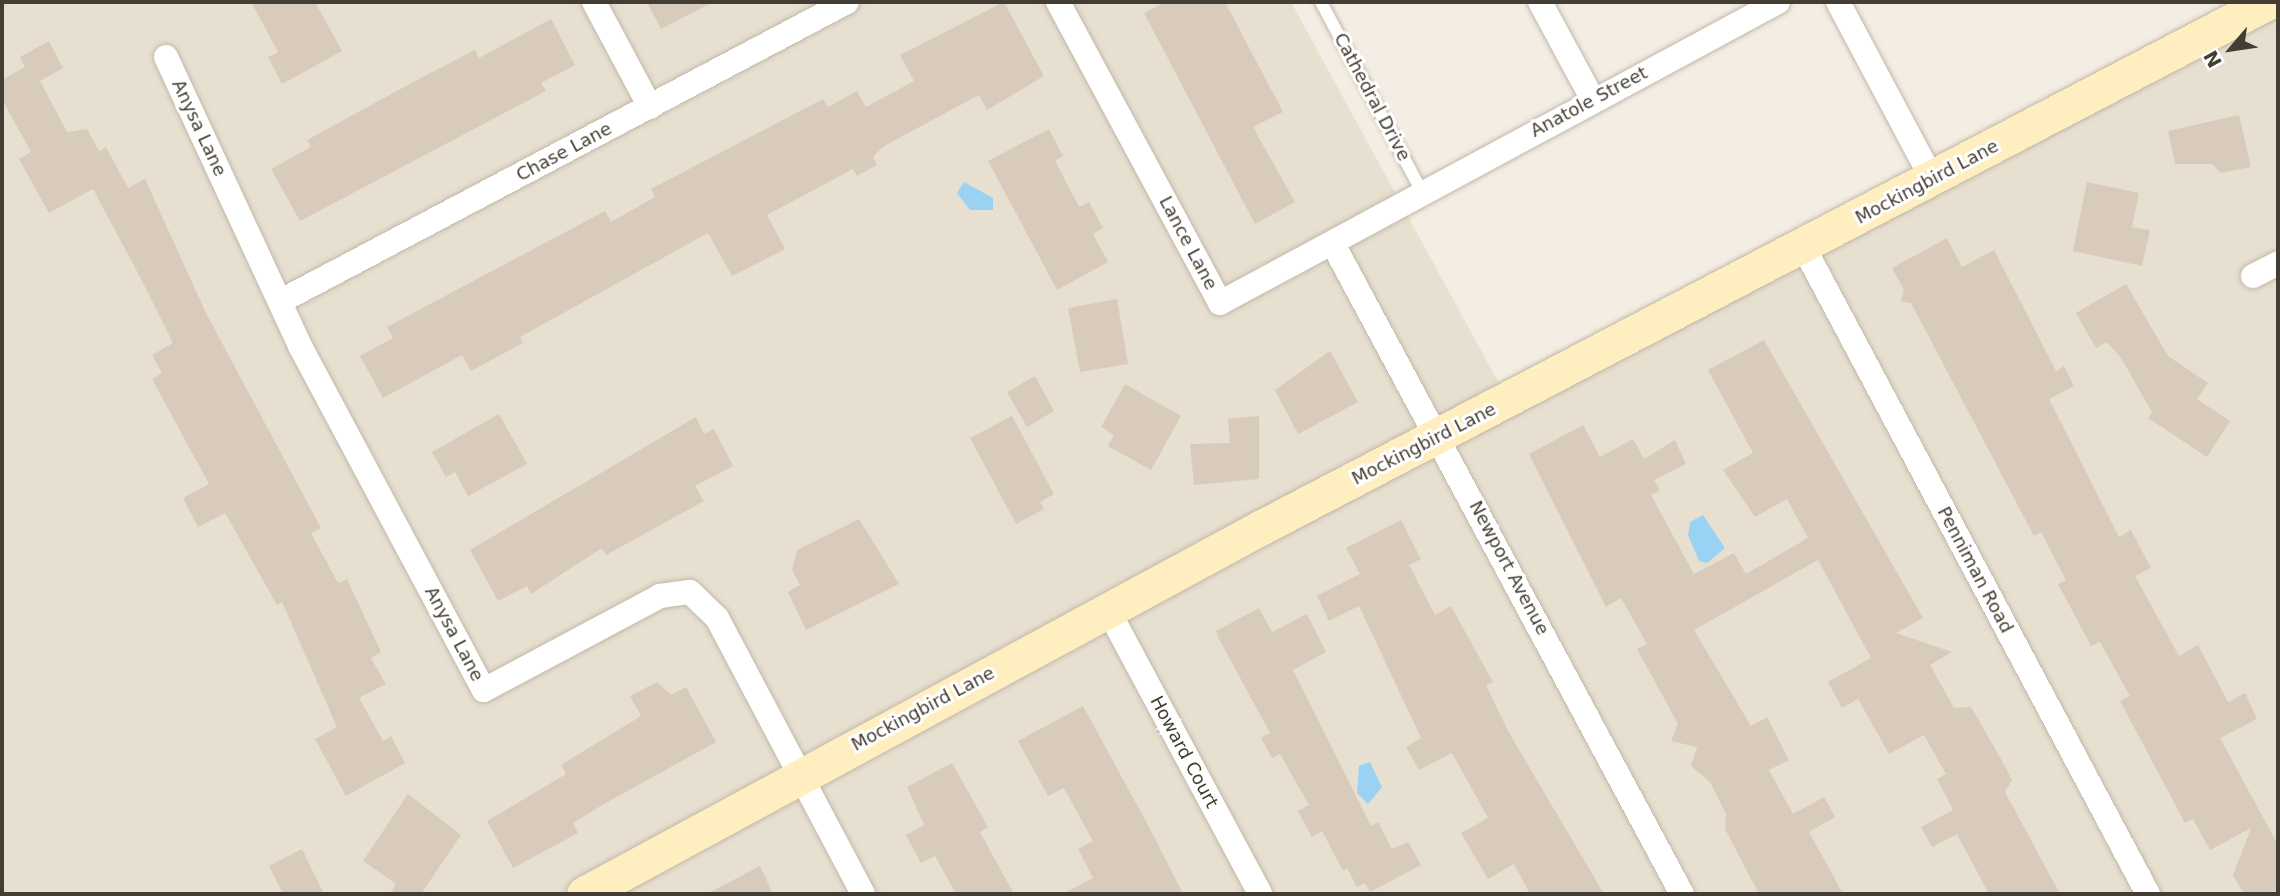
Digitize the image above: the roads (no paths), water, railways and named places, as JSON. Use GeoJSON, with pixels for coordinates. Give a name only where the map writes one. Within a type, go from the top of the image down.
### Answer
{"type":"FeatureCollection","features":[{"type":"Feature","properties":{"kind":"street"},"geometry":{"type":"LineString","coordinates":[[594,2],[650,107]]}},
{"type":"Feature","properties":{"kind":"street","name":"Chase Lane"},"geometry":{"type":"LineString","coordinates":[[281,301],[847,2]]}},
{"type":"Feature","properties":{"kind":"street","name":"Lance Lane"},"geometry":{"type":"LineString","coordinates":[[1058,2],[1220,303],[1412,199]]}},
{"type":"Feature","properties":{"kind":"street"},"geometry":{"type":"LineString","coordinates":[[1540,2],[1593,100]]}},
{"type":"Feature","properties":{"kind":"street","name":"Anatole Street"},"geometry":{"type":"LineString","coordinates":[[1412,199],[1778,2]]}},
{"type":"Feature","properties":{"kind":"street"},"geometry":{"type":"LineString","coordinates":[[1838,2],[1932,179]]}},
{"type":"Feature","properties":{"kind":"street","name":"Mockingbird Lane"},"geometry":{"type":"LineString","coordinates":[[584,894],[800,774],[1108,610],[2268,2]]}},
{"type":"Feature","properties":{"kind":"street","name":"Anysa Lane"},"geometry":{"type":"LineString","coordinates":[[166,57],[281,301],[484,690],[660,596],[690,592],[717,618],[863,894]]}},
{"type":"Feature","properties":{"kind":"street","name":"Newport Avenue"},"geometry":{"type":"LineString","coordinates":[[1333,244],[1440,435],[1682,894]]}},
{"type":"Feature","properties":{"kind":"street","name":"Penniman Road"},"geometry":{"type":"LineString","coordinates":[[1803,247],[2148,894]]}},
{"type":"Feature","properties":{"kind":"street"},"geometry":{"type":"LineString","coordinates":[[2253,276],[2278,263]]}},
{"type":"Feature","properties":{"kind":"street","name":"Howard Court"},"geometry":{"type":"LineString","coordinates":[[1108,610],[1259,894]]}},
{"type":"Feature","properties":{"kind":"lane","name":"Cathedral Drive"},"geometry":{"type":"LineString","coordinates":[[1321,2],[1412,199]]}},
{"type":"Feature","properties":{"kind":"water"},"geometry":{"type":"Polygon","coordinates":[[[964,182],[993,198],[993,210],[970,210],[957,193],[964,182]]]}},
{"type":"Feature","properties":{"kind":"water"},"geometry":{"type":"Polygon","coordinates":[[[1703,515],[1725,548],[1707,563],[1699,561],[1688,535],[1690,522],[1703,515]]]}},
{"type":"Feature","properties":{"kind":"water"},"geometry":{"type":"Polygon","coordinates":[[[1370,762],[1382,787],[1368,804],[1357,793],[1359,766],[1370,762]]]}}]}
